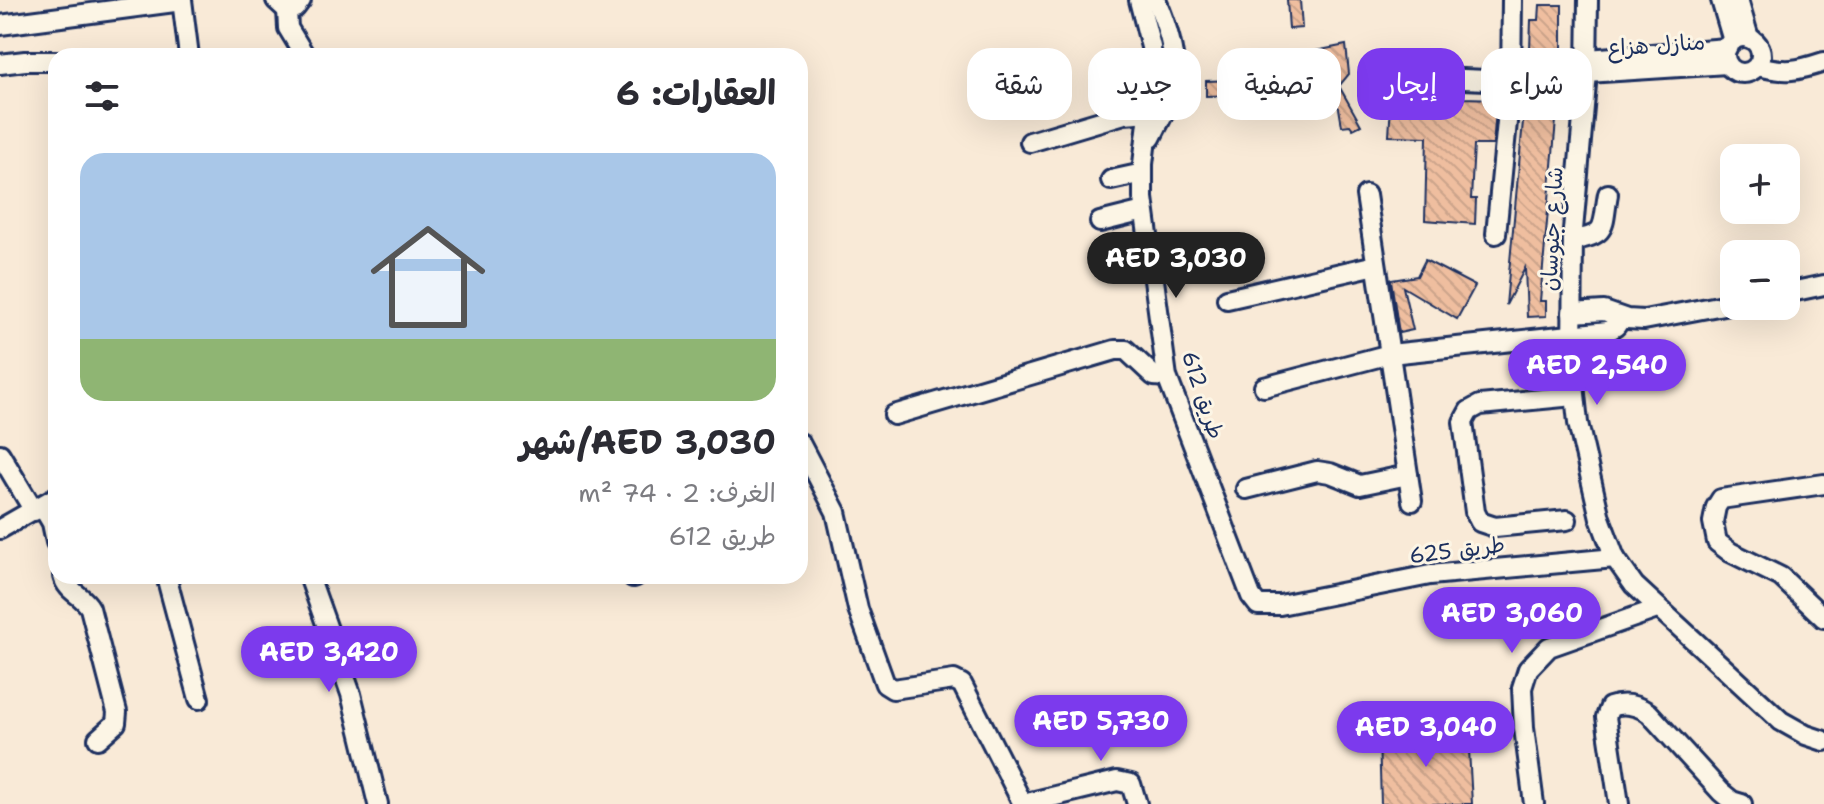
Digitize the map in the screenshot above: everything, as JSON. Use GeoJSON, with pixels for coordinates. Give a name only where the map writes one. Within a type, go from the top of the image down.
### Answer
{"type":"FeatureCollection","features":[{"type":"Feature","properties":{"kind":"street","name":"طريق 612"},"geometry":{"type":"LineString","coordinates":[[1139,0],[1151,48]]}},
{"type":"Feature","properties":{"kind":"street"},"geometry":{"type":"LineString","coordinates":[[1144,154],[1166,107],[1174,79],[1170,40],[1156,0]]}},
{"type":"Feature","properties":{"kind":"street"},"geometry":{"type":"LineString","coordinates":[[1512,0],[1512,48]]}},
{"type":"Feature","properties":{"kind":"street","name":"شارع جنوسان"},"geometry":{"type":"LineString","coordinates":[[1587,48],[1588,0]]}},
{"type":"Feature","properties":{"kind":"street"},"geometry":{"type":"LineString","coordinates":[[1721,0],[1734,48]]}},
{"type":"Feature","properties":{"kind":"street"},"geometry":{"type":"LineString","coordinates":[[1734,48],[1738,0]]}},
{"type":"Feature","properties":{"kind":"street"},"geometry":{"type":"LineString","coordinates":[[0,25],[182,1],[188,48]]}},
{"type":"Feature","properties":{"kind":"street"},"geometry":{"type":"LineString","coordinates":[[288,3],[288,28],[300,48]]}},
{"type":"Feature","properties":{"kind":"street"},"geometry":{"type":"LineString","coordinates":[[1734,48],[1761,50],[1758,66],[1781,72],[1792,72],[1824,62]]}},
{"type":"Feature","properties":{"kind":"street","name":"منازل هزاع"},"geometry":{"type":"LineString","coordinates":[[1592,64],[1734,48],[1732,70],[1743,74],[1758,66]]}},
{"type":"Feature","properties":{"kind":"street"},"geometry":{"type":"LineString","coordinates":[[0,64],[48,61]]}},
{"type":"Feature","properties":{"kind":"street"},"geometry":{"type":"LineString","coordinates":[[1030,142],[1103,120]]}},
{"type":"Feature","properties":{"kind":"street","name":"طريق 612"},"geometry":{"type":"LineString","coordinates":[[1149,120],[1144,154],[1144,211],[1167,377],[1251,596],[1258,605]]}},
{"type":"Feature","properties":{"kind":"street"},"geometry":{"type":"LineString","coordinates":[[1496,234],[1507,120]]}},
{"type":"Feature","properties":{"kind":"street","name":"شارع جنوسان"},"geometry":{"type":"LineString","coordinates":[[1583,120],[1573,240],[1571,333],[1574,396],[1583,450],[1600,518],[1615,558],[1634,585],[1657,609],[1781,721],[1824,741]]}},
{"type":"Feature","properties":{"kind":"street"},"geometry":{"type":"LineString","coordinates":[[1111,180],[1143,173]]}},
{"type":"Feature","properties":{"kind":"street"},"geometry":{"type":"LineString","coordinates":[[1573,240],[1593,237],[1599,232],[1608,194]]}},
{"type":"Feature","properties":{"kind":"street"},"geometry":{"type":"LineString","coordinates":[[1366,195],[1412,501]]}},
{"type":"Feature","properties":{"kind":"street"},"geometry":{"type":"LineString","coordinates":[[1100,222],[1144,211]]}},
{"type":"Feature","properties":{"kind":"street"},"geometry":{"type":"LineString","coordinates":[[1227,299],[1376,265]]}},
{"type":"Feature","properties":{"kind":"street"},"geometry":{"type":"LineString","coordinates":[[1800,289],[1821,283]]}},
{"type":"Feature","properties":{"kind":"street"},"geometry":{"type":"LineString","coordinates":[[1572,313],[1604,311],[1621,318],[1644,320],[1720,306]]}},
{"type":"Feature","properties":{"kind":"street"},"geometry":{"type":"LineString","coordinates":[[1264,387],[1390,354],[1608,331],[1621,318]]}},
{"type":"Feature","properties":{"kind":"street"},"geometry":{"type":"LineString","coordinates":[[894,415],[1115,350],[1126,350],[1154,376],[1167,377]]}},
{"type":"Feature","properties":{"kind":"street"},"geometry":{"type":"LineString","coordinates":[[1567,520],[1495,527],[1480,522],[1475,512],[1463,422],[1469,411],[1480,405],[1574,396]]}},
{"type":"Feature","properties":{"kind":"street"},"geometry":{"type":"LineString","coordinates":[[0,454],[44,505],[0,529]]}},
{"type":"Feature","properties":{"kind":"street"},"geometry":{"type":"LineString","coordinates":[[808,458],[836,512],[858,609],[885,684],[893,689],[954,680],[962,684],[1023,804],[1117,781],[1131,784],[1137,804]]}},
{"type":"Feature","properties":{"kind":"street"},"geometry":{"type":"LineString","coordinates":[[1246,489],[1317,471],[1360,485],[1408,475]]}},
{"type":"Feature","properties":{"kind":"street"},"geometry":{"type":"LineString","coordinates":[[1824,484],[1721,499],[1713,522],[1717,542],[1730,552],[1781,577],[1824,618]]}},
{"type":"Feature","properties":{"kind":"street","name":"طريق 625"},"geometry":{"type":"LineString","coordinates":[[1258,605],[1280,605],[1430,575],[1615,558]]}},
{"type":"Feature","properties":{"kind":"street"},"geometry":{"type":"LineString","coordinates":[[65,584],[90,608],[117,712],[116,723],[98,739]]}},
{"type":"Feature","properties":{"kind":"street"},"geometry":{"type":"LineString","coordinates":[[168,584],[199,699]]}},
{"type":"Feature","properties":{"kind":"street"},"geometry":{"type":"LineString","coordinates":[[312,584],[351,694],[378,804]]}},
{"type":"Feature","properties":{"kind":"street"},"geometry":{"type":"LineString","coordinates":[[1534,804],[1522,688],[1528,669],[1549,647],[1657,609]]}},
{"type":"Feature","properties":{"kind":"street"},"geometry":{"type":"LineString","coordinates":[[1619,804],[1606,717],[1610,707],[1624,704],[1649,713],[1721,792],[1738,804]]}},
{"type":"Feature","properties":{"kind":"building"},"geometry":{"type":"Polygon","coordinates":[[[1287,0],[1300,0],[1302,28],[1289,29],[1287,0]]]}},
{"type":"Feature","properties":{"kind":"building"},"geometry":{"type":"Polygon","coordinates":[[[1540,5],[1562,5],[1562,48],[1530,48],[1531,20],[1539,20],[1540,5]]]}},
{"type":"Feature","properties":{"kind":"building"},"geometry":{"type":"Polygon","coordinates":[[[1346,45],[1349,74],[1341,84],[1341,48],[1331,48],[1346,45]]]}},
{"type":"Feature","properties":{"kind":"building"},"geometry":{"type":"Polygon","coordinates":[[[1206,81],[1217,81],[1217,96],[1206,96],[1206,81]]]}},
{"type":"Feature","properties":{"kind":"building"},"geometry":{"type":"Polygon","coordinates":[[[1341,90],[1361,125],[1353,129],[1350,125],[1342,126],[1341,90]]]}},
{"type":"Feature","properties":{"kind":"building"},"geometry":{"type":"Polygon","coordinates":[[[1465,98],[1481,99],[1481,120],[1495,120],[1493,145],[1474,145],[1471,199],[1476,199],[1475,224],[1425,220],[1427,137],[1389,136],[1390,120],[1465,120],[1465,98]]]}},
{"type":"Feature","properties":{"kind":"building"},"geometry":{"type":"Polygon","coordinates":[[[1523,120],[1556,120],[1540,301],[1546,301],[1546,316],[1527,317],[1525,268],[1506,305],[1523,120]]]}},
{"type":"Feature","properties":{"kind":"building"},"geometry":{"type":"Polygon","coordinates":[[[1425,260],[1475,286],[1457,319],[1403,287],[1413,330],[1399,333],[1391,280],[1417,276],[1425,260]]]}},
{"type":"Feature","properties":{"kind":"building"},"geometry":{"type":"Polygon","coordinates":[[[1468,731],[1472,804],[1381,804],[1379,736],[1468,731]]]}}]}
